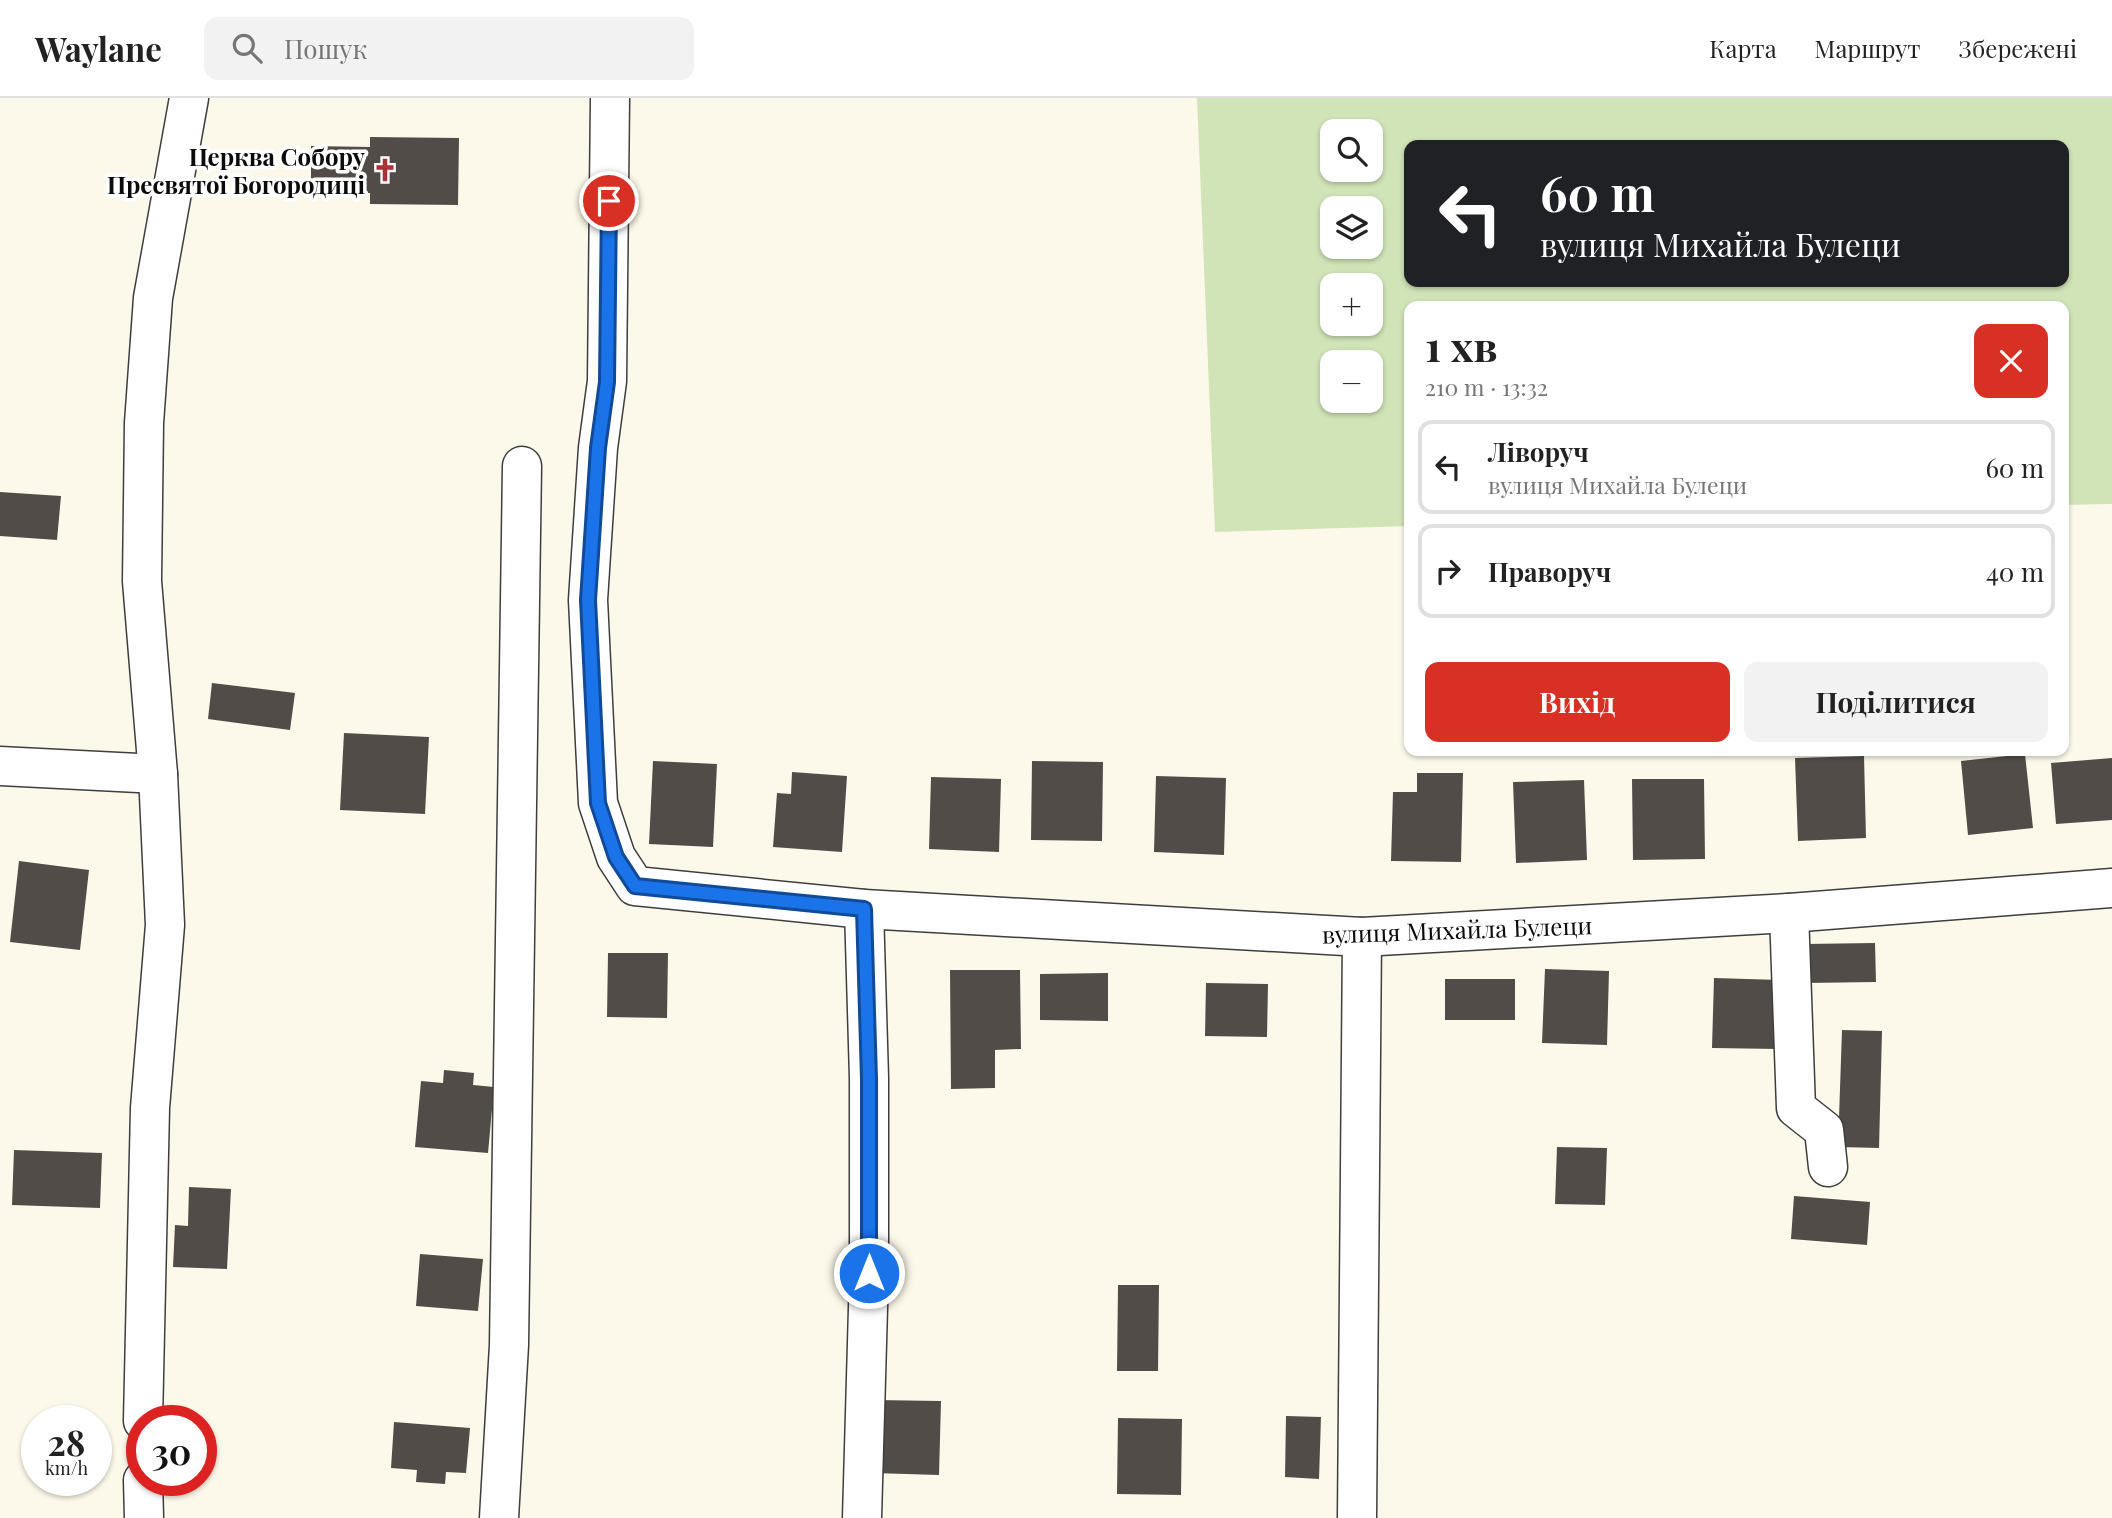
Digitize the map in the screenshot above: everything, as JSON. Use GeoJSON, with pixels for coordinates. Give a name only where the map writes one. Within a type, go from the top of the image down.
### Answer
{"type":"FeatureCollection","features":[{"type":"Feature","properties":{"kind":"street"},"geometry":{"type":"LineString","coordinates":[[143,1405],[149,1108],[165,925],[158,774],[142,581],[144,423],[153,298],[189,98]]}},
{"type":"Feature","properties":{"kind":"street","name":"вулиця Михайла Булеци"},"geometry":{"type":"LineString","coordinates":[[610,98],[607,382],[598,448],[588,600],[598,803],[616,857],[635,886],[864,909],[1362,937],[1789,913],[2112,888]]}},
{"type":"Feature","properties":{"kind":"street"},"geometry":{"type":"LineString","coordinates":[[499,1518],[509,1345],[522,466]]}},
{"type":"Feature","properties":{"kind":"street"},"geometry":{"type":"LineString","coordinates":[[0,766],[158,774]]}},
{"type":"Feature","properties":{"kind":"street"},"geometry":{"type":"LineString","coordinates":[[862,1518],[869,1273],[869,1079],[864,909]]}},
{"type":"Feature","properties":{"kind":"street"},"geometry":{"type":"LineString","coordinates":[[1789,913],[1796,1108],[1825,1130],[1828,1167]]}},
{"type":"Feature","properties":{"kind":"street"},"geometry":{"type":"LineString","coordinates":[[1357,1518],[1362,937]]}},
{"type":"Feature","properties":{"kind":"street"},"geometry":{"type":"LineString","coordinates":[[143,1496],[144,1518]]}},
{"type":"Feature","properties":{"kind":"green space"},"geometry":{"type":"Polygon","coordinates":[[[1197,98],[2112,98],[2112,504],[2069,505],[2069,301],[1404,301],[1404,526],[1215,532],[1197,98]]]}},
{"type":"Feature","properties":{"kind":"building","name":"Церква Собору Пресвятої Богородиці"},"geometry":{"type":"Polygon","coordinates":[[[370,137],[459,138],[458,205],[370,204],[370,193],[311,192],[311,146],[370,147],[370,137]]]}},
{"type":"Feature","properties":{"kind":"building"},"geometry":{"type":"Polygon","coordinates":[[[0,492],[61,496],[57,540],[0,536],[0,492]]]}},
{"type":"Feature","properties":{"kind":"building"},"geometry":{"type":"Polygon","coordinates":[[[212,683],[295,693],[290,730],[208,719],[212,683]]]}},
{"type":"Feature","properties":{"kind":"building"},"geometry":{"type":"Polygon","coordinates":[[[344,733],[429,737],[425,814],[340,810],[344,733]]]}},
{"type":"Feature","properties":{"kind":"building"},"geometry":{"type":"Polygon","coordinates":[[[1864,756],[1866,838],[1798,841],[1795,758],[1864,756]]]}},
{"type":"Feature","properties":{"kind":"building"},"geometry":{"type":"Polygon","coordinates":[[[2025,756],[2033,828],[1968,835],[1961,761],[2025,756]]]}},
{"type":"Feature","properties":{"kind":"building"},"geometry":{"type":"Polygon","coordinates":[[[2112,758],[2112,820],[2056,824],[2051,763],[2112,758]]]}},
{"type":"Feature","properties":{"kind":"building"},"geometry":{"type":"Polygon","coordinates":[[[653,761],[717,764],[713,847],[649,844],[653,761]]]}},
{"type":"Feature","properties":{"kind":"building"},"geometry":{"type":"Polygon","coordinates":[[[1032,761],[1103,762],[1102,841],[1031,840],[1032,761]]]}},
{"type":"Feature","properties":{"kind":"building"},"geometry":{"type":"Polygon","coordinates":[[[792,772],[847,776],[842,852],[773,847],[777,793],[791,794],[792,772]]]}},
{"type":"Feature","properties":{"kind":"building"},"geometry":{"type":"Polygon","coordinates":[[[1417,773],[1463,773],[1461,862],[1391,861],[1393,792],[1417,792],[1417,773]]]}},
{"type":"Feature","properties":{"kind":"building"},"geometry":{"type":"Polygon","coordinates":[[[1156,776],[1226,778],[1224,855],[1154,852],[1156,776]]]}},
{"type":"Feature","properties":{"kind":"building"},"geometry":{"type":"Polygon","coordinates":[[[931,777],[1001,779],[999,852],[929,849],[931,777]]]}},
{"type":"Feature","properties":{"kind":"building"},"geometry":{"type":"Polygon","coordinates":[[[1632,779],[1704,779],[1705,859],[1633,860],[1632,779]]]}},
{"type":"Feature","properties":{"kind":"building"},"geometry":{"type":"Polygon","coordinates":[[[1584,780],[1587,860],[1516,863],[1513,782],[1584,780]]]}},
{"type":"Feature","properties":{"kind":"building"},"geometry":{"type":"Polygon","coordinates":[[[19,861],[89,870],[80,950],[10,942],[19,861]]]}},
{"type":"Feature","properties":{"kind":"building"},"geometry":{"type":"Polygon","coordinates":[[[1875,943],[1876,982],[1805,983],[1804,944],[1875,943]]]}},
{"type":"Feature","properties":{"kind":"building"},"geometry":{"type":"Polygon","coordinates":[[[608,953],[668,953],[667,1018],[607,1017],[608,953]]]}},
{"type":"Feature","properties":{"kind":"building"},"geometry":{"type":"Polygon","coordinates":[[[1545,969],[1609,971],[1607,1045],[1542,1043],[1545,969]]]}},
{"type":"Feature","properties":{"kind":"building"},"geometry":{"type":"Polygon","coordinates":[[[950,970],[1020,970],[1021,1049],[995,1050],[995,1088],[951,1089],[950,970]]]}},
{"type":"Feature","properties":{"kind":"building"},"geometry":{"type":"Polygon","coordinates":[[[1108,973],[1108,1021],[1040,1020],[1040,974],[1108,973]]]}},
{"type":"Feature","properties":{"kind":"building"},"geometry":{"type":"Polygon","coordinates":[[[1714,978],[1780,980],[1778,1049],[1712,1048],[1714,978]]]}},
{"type":"Feature","properties":{"kind":"building"},"geometry":{"type":"Polygon","coordinates":[[[1445,979],[1515,979],[1515,1020],[1445,1020],[1445,979]]]}},
{"type":"Feature","properties":{"kind":"building"},"geometry":{"type":"Polygon","coordinates":[[[1206,983],[1268,984],[1267,1037],[1205,1036],[1206,983]]]}},
{"type":"Feature","properties":{"kind":"building"},"geometry":{"type":"Polygon","coordinates":[[[1842,1030],[1882,1031],[1879,1148],[1838,1147],[1842,1030]]]}},
{"type":"Feature","properties":{"kind":"building"},"geometry":{"type":"Polygon","coordinates":[[[444,1070],[474,1073],[473,1085],[494,1087],[488,1153],[415,1147],[421,1081],[443,1083],[444,1070]]]}},
{"type":"Feature","properties":{"kind":"building"},"geometry":{"type":"Polygon","coordinates":[[[1557,1147],[1607,1148],[1605,1205],[1555,1204],[1557,1147]]]}},
{"type":"Feature","properties":{"kind":"building"},"geometry":{"type":"Polygon","coordinates":[[[14,1150],[102,1153],[100,1208],[12,1205],[14,1150]]]}},
{"type":"Feature","properties":{"kind":"building"},"geometry":{"type":"Polygon","coordinates":[[[189,1187],[231,1189],[227,1269],[173,1267],[175,1225],[188,1226],[189,1187]]]}},
{"type":"Feature","properties":{"kind":"building"},"geometry":{"type":"Polygon","coordinates":[[[1794,1196],[1870,1202],[1867,1245],[1791,1239],[1794,1196]]]}},
{"type":"Feature","properties":{"kind":"building"},"geometry":{"type":"Polygon","coordinates":[[[420,1254],[483,1259],[478,1311],[416,1306],[420,1254]]]}},
{"type":"Feature","properties":{"kind":"building"},"geometry":{"type":"Polygon","coordinates":[[[1118,1285],[1159,1285],[1158,1371],[1117,1371],[1118,1285]]]}},
{"type":"Feature","properties":{"kind":"building"},"geometry":{"type":"Polygon","coordinates":[[[875,1400],[941,1401],[939,1475],[873,1473],[875,1400]]]}},
{"type":"Feature","properties":{"kind":"building"},"geometry":{"type":"Polygon","coordinates":[[[1286,1416],[1321,1417],[1319,1479],[1285,1477],[1286,1416]]]}},
{"type":"Feature","properties":{"kind":"building"},"geometry":{"type":"Polygon","coordinates":[[[1118,1418],[1182,1419],[1181,1495],[1117,1494],[1118,1418]]]}},
{"type":"Feature","properties":{"kind":"building"},"geometry":{"type":"Polygon","coordinates":[[[394,1422],[470,1428],[466,1473],[446,1472],[445,1484],[416,1482],[417,1470],[391,1468],[394,1422]]]}},
{"type":"Feature","properties":{"kind":"place","name":"Церква Собору Пресвятої Богородиці"},"geometry":{"type":"Point","coordinates":[385,170]}},
{"type":"Feature","properties":{"kind":"route"},"geometry":{"type":"LineString","coordinates":[[609,201],[607,382],[598,448],[588,600],[598,803],[616,857],[635,886],[864,909],[869,1079],[869,1273]]}}]}
